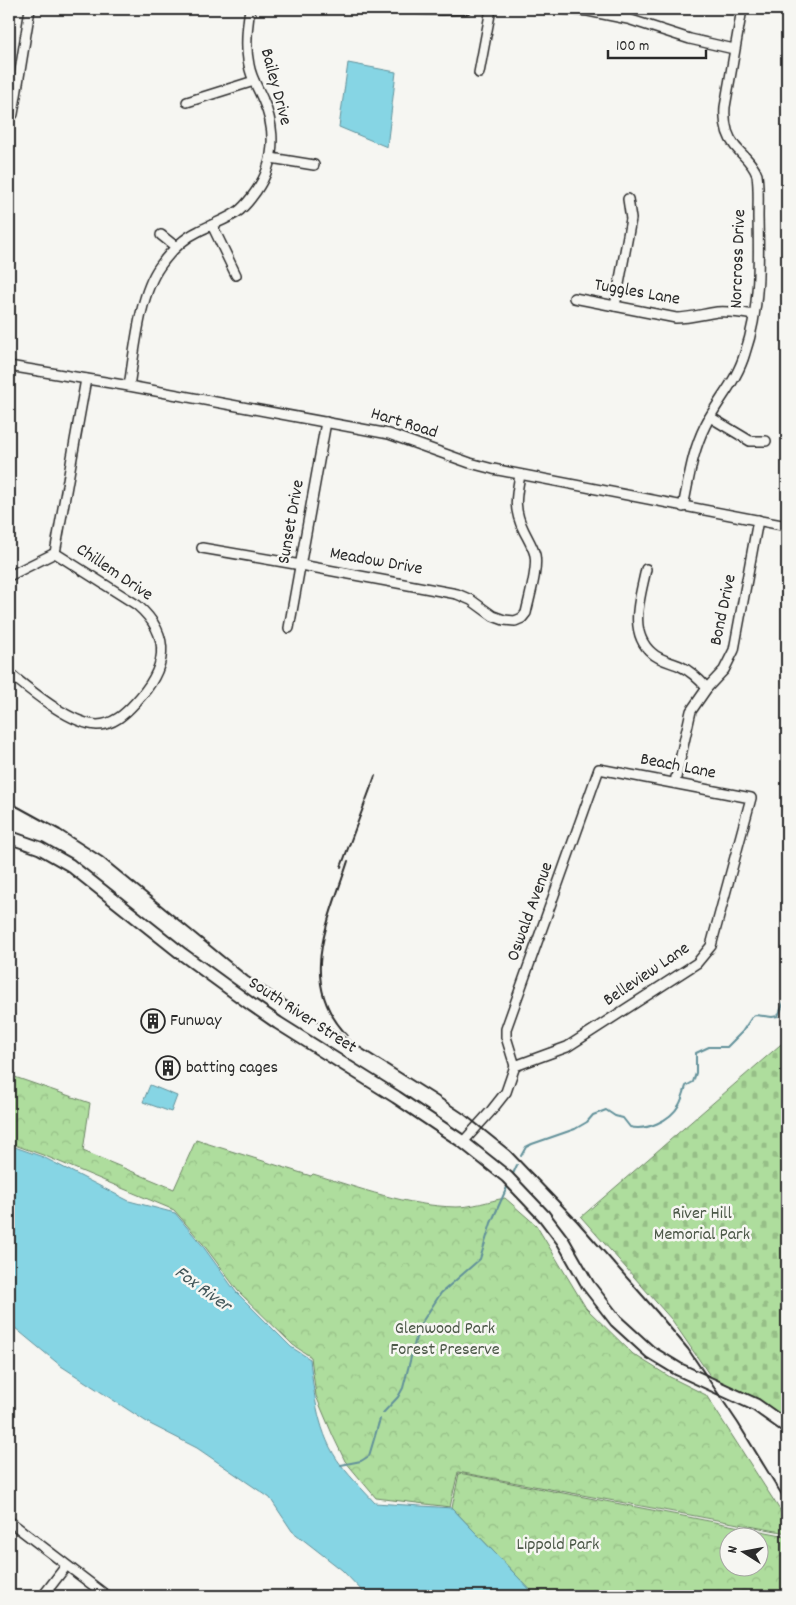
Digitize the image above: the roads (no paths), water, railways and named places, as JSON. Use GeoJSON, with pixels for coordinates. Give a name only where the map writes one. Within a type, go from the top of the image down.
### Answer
{"type":"FeatureCollection","features":[{"type":"Feature","properties":{"kind":"main road","name":"South River Street"},"geometry":{"type":"LineString","coordinates":[[9,837],[40,848],[70,865],[182,954],[246,1001],[463,1142],[507,1177],[544,1216],[563,1241],[588,1285],[616,1321],[650,1352],[678,1369],[756,1405],[787,1427]]}},
{"type":"Feature","properties":{"kind":"street"},"geometry":{"type":"LineString","coordinates":[[11,114],[30,9]]}},
{"type":"Feature","properties":{"kind":"street","name":"Bailey Drive"},"geometry":{"type":"LineString","coordinates":[[128,386],[144,298],[159,267],[176,247],[197,232],[240,210],[259,186],[271,158],[270,117],[254,82],[247,52],[247,25],[250,9]]}},
{"type":"Feature","properties":{"kind":"street"},"geometry":{"type":"LineString","coordinates":[[415,9],[466,9]]}},
{"type":"Feature","properties":{"kind":"street"},"geometry":{"type":"LineString","coordinates":[[479,73],[491,9]]}},
{"type":"Feature","properties":{"kind":"street"},"geometry":{"type":"LineString","coordinates":[[562,9],[588,11],[628,19],[690,39],[734,48]]}},
{"type":"Feature","properties":{"kind":"street","name":"Norcross Drive"},"geometry":{"type":"LineString","coordinates":[[683,507],[696,445],[710,416],[738,371],[746,353],[754,315],[758,257],[758,180],[755,169],[735,146],[730,137],[724,118],[734,48],[742,9]]}},
{"type":"Feature","properties":{"kind":"street"},"geometry":{"type":"LineString","coordinates":[[187,102],[254,82]]}},
{"type":"Feature","properties":{"kind":"street"},"geometry":{"type":"LineString","coordinates":[[271,158],[314,165]]}},
{"type":"Feature","properties":{"kind":"street"},"geometry":{"type":"LineString","coordinates":[[615,306],[631,219],[628,199]]}},
{"type":"Feature","properties":{"kind":"street"},"geometry":{"type":"LineString","coordinates":[[212,225],[236,275]]}},
{"type":"Feature","properties":{"kind":"street"},"geometry":{"type":"LineString","coordinates":[[161,235],[176,247]]}},
{"type":"Feature","properties":{"kind":"street","name":"Tuggles Lane"},"geometry":{"type":"LineString","coordinates":[[574,298],[676,318],[691,318],[718,312],[754,315]]}},
{"type":"Feature","properties":{"kind":"street","name":"Hart Road"},"geometry":{"type":"LineString","coordinates":[[9,366],[389,434],[470,463],[683,507],[787,526]]}},
{"type":"Feature","properties":{"kind":"street","name":"Chillem Drive"},"geometry":{"type":"LineString","coordinates":[[55,553],[86,379]]}},
{"type":"Feature","properties":{"kind":"street"},"geometry":{"type":"LineString","coordinates":[[710,416],[750,441],[766,442]]}},
{"type":"Feature","properties":{"kind":"street","name":"Sunset Drive"},"geometry":{"type":"LineString","coordinates":[[289,628],[326,422]]}},
{"type":"Feature","properties":{"kind":"street","name":"Meadow Drive"},"geometry":{"type":"LineString","coordinates":[[202,548],[464,596],[485,612],[504,620],[515,621],[522,618],[526,613],[536,560],[533,548],[519,521],[516,510],[520,474]]}},
{"type":"Feature","properties":{"kind":"street","name":"Bond Drive"},"geometry":{"type":"LineString","coordinates":[[675,782],[689,716],[694,703],[724,670],[734,650],[758,520]]}},
{"type":"Feature","properties":{"kind":"street","name":"Chillem Drive"},"geometry":{"type":"LineString","coordinates":[[9,576],[55,553]]}},
{"type":"Feature","properties":{"kind":"street","name":"Chillem Drive"},"geometry":{"type":"LineString","coordinates":[[9,674],[59,710],[95,725],[114,721],[129,710],[149,688],[157,672],[161,655],[161,641],[157,627],[149,615],[137,605],[55,553]]}},
{"type":"Feature","properties":{"kind":"street"},"geometry":{"type":"LineString","coordinates":[[646,569],[637,617],[637,625],[641,637],[652,653],[689,670],[706,688]]}},
{"type":"Feature","properties":{"kind":"street","name":"Beach Lane"},"geometry":{"type":"LineString","coordinates":[[599,769],[751,798]]}},
{"type":"Feature","properties":{"kind":"street","name":"Oswald Avenue"},"geometry":{"type":"LineString","coordinates":[[515,1066],[506,1037],[506,1029],[599,769]]}},
{"type":"Feature","properties":{"kind":"street","name":"Belleview Lane"},"geometry":{"type":"LineString","coordinates":[[515,1066],[568,1047],[697,964],[711,946],[751,798]]}},
{"type":"Feature","properties":{"kind":"street"},"geometry":{"type":"LineString","coordinates":[[463,1142],[506,1092],[515,1066]]}},
{"type":"Feature","properties":{"kind":"street"},"geometry":{"type":"LineString","coordinates":[[9,1521],[107,1596]]}},
{"type":"Feature","properties":{"kind":"street"},"geometry":{"type":"LineString","coordinates":[[43,1596],[66,1566]]}},
{"type":"Feature","properties":{"kind":"water"},"geometry":{"type":"Polygon","coordinates":[[[348,63],[396,72],[387,147],[339,127],[348,63]]]}},
{"type":"Feature","properties":{"kind":"water"},"geometry":{"type":"Polygon","coordinates":[[[150,1085],[177,1096],[171,1112],[143,1102],[150,1085]]]}},
{"type":"Feature","properties":{"kind":"water","name":"Fox River"},"geometry":{"type":"Polygon","coordinates":[[[9,1145],[43,1157],[129,1201],[175,1213],[202,1245],[236,1292],[291,1347],[310,1359],[318,1414],[327,1441],[341,1465],[375,1503],[452,1508],[536,1596],[367,1596],[342,1570],[292,1531],[270,1498],[197,1448],[150,1424],[61,1366],[9,1323],[9,1145]]]}},
{"type":"Feature","properties":{"kind":"waterway"},"geometry":{"type":"LineString","coordinates":[[521,1156],[526,1147],[575,1129],[587,1122],[593,1115],[606,1110],[615,1116],[623,1118],[630,1127],[643,1128],[664,1120],[675,1111],[686,1086],[693,1082],[696,1073],[696,1053],[709,1047],[727,1047],[755,1015],[778,1016],[787,996]]}},
{"type":"Feature","properties":{"kind":"waterway"},"geometry":{"type":"LineString","coordinates":[[512,1176],[517,1165]]}},
{"type":"Feature","properties":{"kind":"waterway"},"geometry":{"type":"LineString","coordinates":[[383,1413],[398,1397],[403,1388],[418,1330],[422,1322],[441,1293],[480,1259],[491,1223],[508,1185]]}},
{"type":"Feature","properties":{"kind":"waterway"},"geometry":{"type":"LineString","coordinates":[[341,1465],[361,1461],[369,1456],[380,1419]]}},
{"type":"Feature","properties":{"kind":"railway"},"geometry":{"type":"LineString","coordinates":[[341,867],[375,776]]}},
{"type":"Feature","properties":{"kind":"railway"},"geometry":{"type":"LineString","coordinates":[[9,802],[60,830],[102,857],[248,977],[437,1096],[464,1114],[510,1151],[577,1221],[688,1349],[738,1423],[787,1503]]}},
{"type":"Feature","properties":{"kind":"railway"},"geometry":{"type":"LineString","coordinates":[[347,1035],[332,1015],[323,994],[320,972],[321,951],[326,928],[348,861]]}},
{"type":"Feature","properties":{"kind":"place","name":"Funway"},"geometry":{"type":"Point","coordinates":[153,1021]}},
{"type":"Feature","properties":{"kind":"place","name":"batting cages"},"geometry":{"type":"Point","coordinates":[168,1068]}},
{"type":"Feature","properties":{"kind":"park label","name":"River Hill Memorial Park"},"geometry":{"type":"Point","coordinates":[702,1224]}},
{"type":"Feature","properties":{"kind":"park label","name":"Glenwood Park Forest Preserve"},"geometry":{"type":"Point","coordinates":[445,1339]}},
{"type":"Feature","properties":{"kind":"park label","name":"Lippold Park"},"geometry":{"type":"Point","coordinates":[558,1545]}}]}
